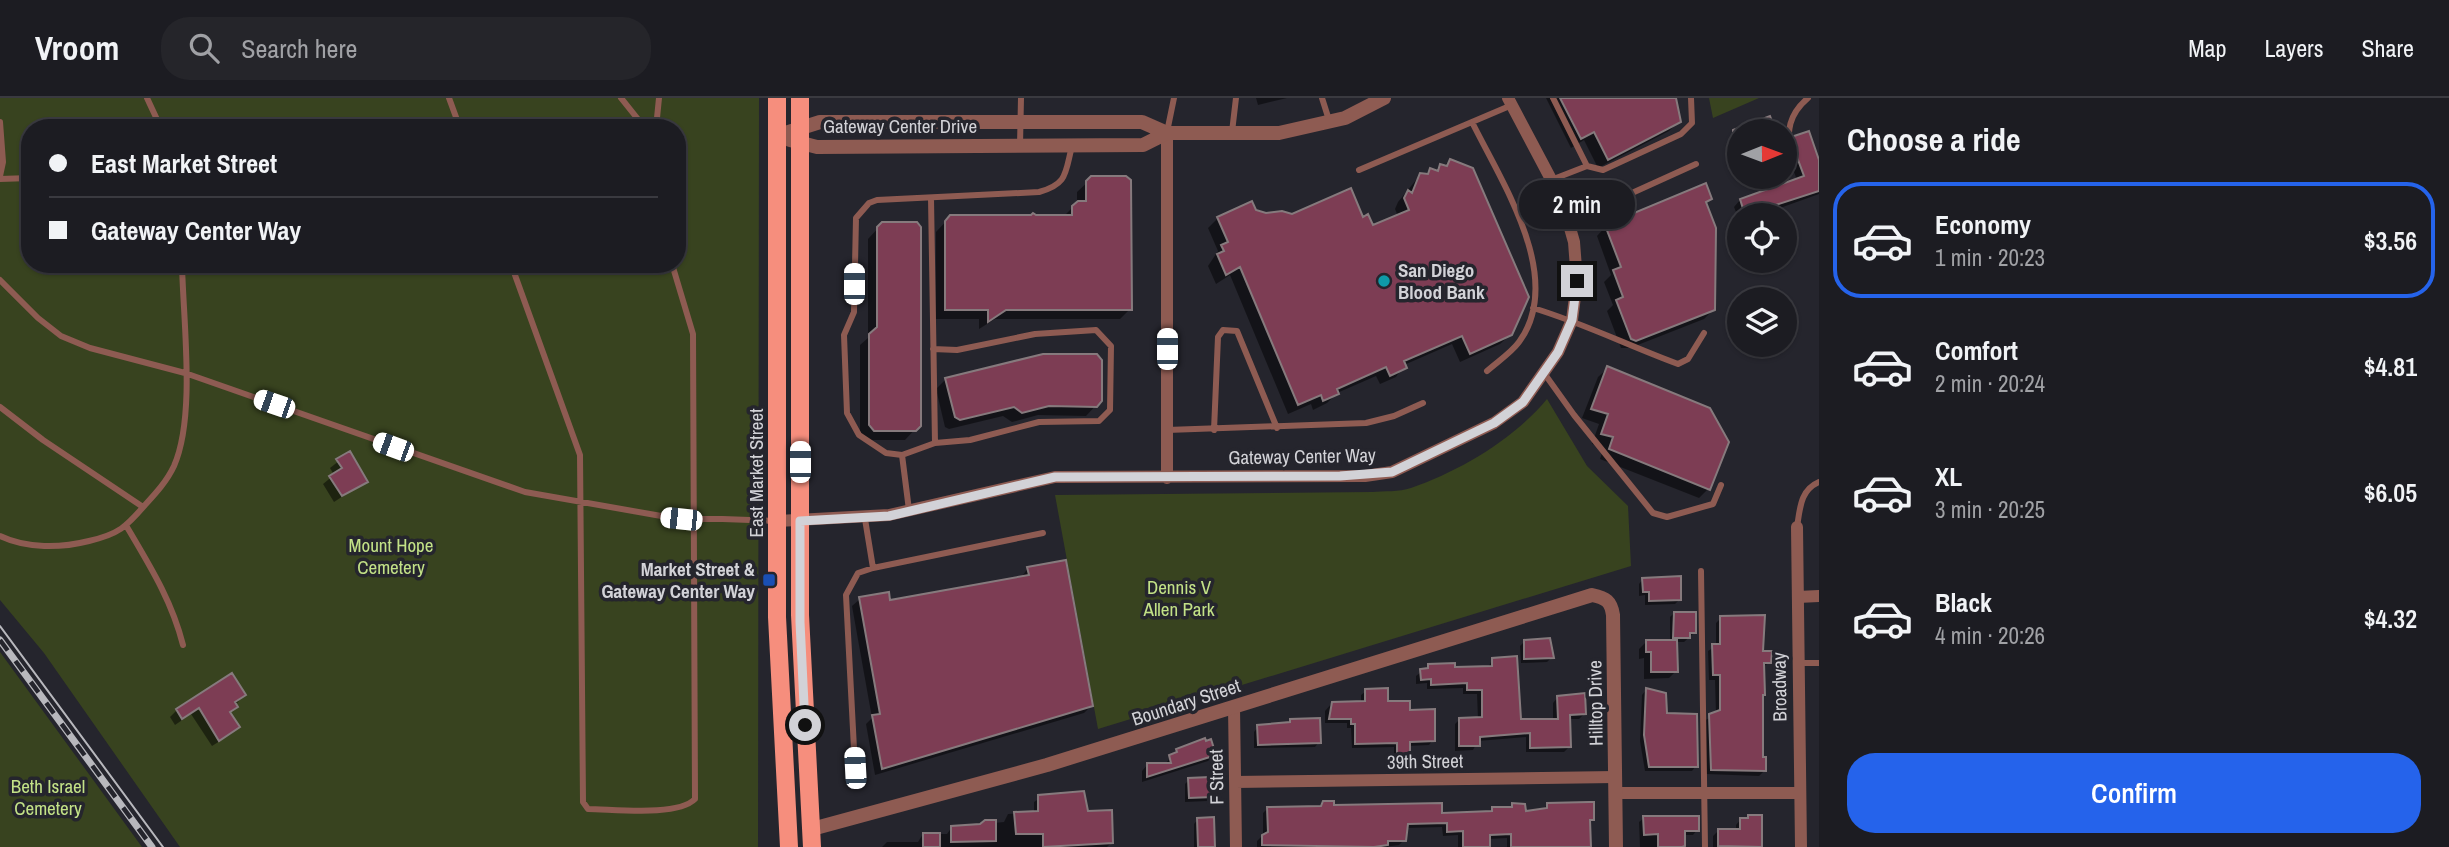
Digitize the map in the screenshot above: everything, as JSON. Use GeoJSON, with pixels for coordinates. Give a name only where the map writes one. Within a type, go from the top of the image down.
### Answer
{"type":"FeatureCollection","features":[{"type":"Feature","properties":{"kind":"main road","name":"East Market Street"},"geometry":{"type":"LineString","coordinates":[[776,98],[778,647],[789,847]]}},
{"type":"Feature","properties":{"kind":"main road"},"geometry":{"type":"LineString","coordinates":[[800,98],[800,622],[812,838]]}},
{"type":"Feature","properties":{"kind":"main road"},"geometry":{"type":"LineString","coordinates":[[778,647],[788,682],[797,806],[812,838]]}},
{"type":"Feature","properties":{"kind":"street","name":"Gateway Center Drive"},"geometry":{"type":"LineString","coordinates":[[800,135],[817,147],[1143,145],[1167,134],[1279,133],[1345,118],[1377,100]]}},
{"type":"Feature","properties":{"kind":"street","name":"Gateway Center Way"},"geometry":{"type":"LineString","coordinates":[[778,522],[865,519],[1055,477],[1365,476],[1392,472],[1494,423],[1523,402],[1558,352],[1572,320],[1577,281],[1574,242],[1568,222],[1552,180],[1510,102]]}},
{"type":"Feature","properties":{"kind":"street","name":"Gateway Center Drive"},"geometry":{"type":"LineString","coordinates":[[776,136],[800,135],[820,122],[1142,122],[1167,134]]}},
{"type":"Feature","properties":{"kind":"street"},"geometry":{"type":"LineString","coordinates":[[1167,134],[1167,478]]}},
{"type":"Feature","properties":{"kind":"street","name":"Broadway"},"geometry":{"type":"LineString","coordinates":[[1797,527],[1801,847]]}},
{"type":"Feature","properties":{"kind":"street","name":"Hilltop Drive"},"geometry":{"type":"LineString","coordinates":[[1569,601],[1591,596],[1605,598],[1612,605],[1616,847]]}},
{"type":"Feature","properties":{"kind":"street"},"geometry":{"type":"LineString","coordinates":[[1798,597],[1819,596]]}},
{"type":"Feature","properties":{"kind":"street","name":"Boundary Street"},"geometry":{"type":"LineString","coordinates":[[812,838],[1569,601]]}},
{"type":"Feature","properties":{"kind":"street","name":"F Street"},"geometry":{"type":"LineString","coordinates":[[1234,706],[1236,847]]}},
{"type":"Feature","properties":{"kind":"street","name":"39th Street"},"geometry":{"type":"LineString","coordinates":[[1235,782],[1615,777]]}},
{"type":"Feature","properties":{"kind":"street"},"geometry":{"type":"LineString","coordinates":[[1615,793],[1800,793]]}},
{"type":"Feature","properties":{"kind":"lane"},"geometry":{"type":"LineString","coordinates":[[147,98],[157,119]]}},
{"type":"Feature","properties":{"kind":"lane"},"geometry":{"type":"LineString","coordinates":[[449,98],[457,119]]}},
{"type":"Feature","properties":{"kind":"lane"},"geometry":{"type":"LineString","coordinates":[[621,98],[638,119]]}},
{"type":"Feature","properties":{"kind":"lane"},"geometry":{"type":"LineString","coordinates":[[657,119],[659,98]]}},
{"type":"Feature","properties":{"kind":"lane"},"geometry":{"type":"LineString","coordinates":[[1020,145],[1021,98]]}},
{"type":"Feature","properties":{"kind":"lane"},"geometry":{"type":"LineString","coordinates":[[1167,134],[1174,98]]}},
{"type":"Feature","properties":{"kind":"lane"},"geometry":{"type":"LineString","coordinates":[[1232,134],[1236,98]]}},
{"type":"Feature","properties":{"kind":"lane"},"geometry":{"type":"LineString","coordinates":[[1322,98],[1329,122]]}},
{"type":"Feature","properties":{"kind":"lane"},"geometry":{"type":"LineString","coordinates":[[1553,98],[1587,166]]}},
{"type":"Feature","properties":{"kind":"lane"},"geometry":{"type":"LineString","coordinates":[[1552,180],[1587,166],[1602,170],[1681,134],[1692,123],[1690,98]]}},
{"type":"Feature","properties":{"kind":"lane"},"geometry":{"type":"LineString","coordinates":[[1792,119],[1797,108],[1808,98]]}},
{"type":"Feature","properties":{"kind":"lane"},"geometry":{"type":"LineString","coordinates":[[1359,170],[1472,122],[1510,102]]}},
{"type":"Feature","properties":{"kind":"lane"},"geometry":{"type":"LineString","coordinates":[[0,122],[3,162],[0,177],[21,178]]}},
{"type":"Feature","properties":{"kind":"lane"},"geometry":{"type":"LineString","coordinates":[[1472,122],[1526,234],[1534,260],[1533,308],[1519,341],[1487,371]]}},
{"type":"Feature","properties":{"kind":"lane"},"geometry":{"type":"LineString","coordinates":[[933,349],[957,350],[1035,334],[1097,330],[1111,346],[1110,410],[1099,421],[1039,422],[970,440],[935,443],[902,455],[886,453],[859,435],[847,413],[844,335],[854,312],[856,218],[869,203],[1039,192],[1057,187],[1064,177],[1072,145]]}},
{"type":"Feature","properties":{"kind":"lane"},"geometry":{"type":"LineString","coordinates":[[1568,222],[1696,163]]}},
{"type":"Feature","properties":{"kind":"lane"},"geometry":{"type":"LineString","coordinates":[[930,198],[935,443]]}},
{"type":"Feature","properties":{"kind":"lane"},"geometry":{"type":"LineString","coordinates":[[0,536],[22,543],[55,546],[100,539],[127,527],[173,467],[181,446],[185,421],[182,273]]}},
{"type":"Feature","properties":{"kind":"lane"},"geometry":{"type":"LineString","coordinates":[[514,273],[580,455],[583,802],[588,809],[674,809],[688,806],[695,799],[693,334],[675,273]]}},
{"type":"Feature","properties":{"kind":"lane"},"geometry":{"type":"LineString","coordinates":[[0,281],[61,336],[90,348],[184,373],[525,492],[581,504],[695,520],[778,522]]}},
{"type":"Feature","properties":{"kind":"lane"},"geometry":{"type":"LineString","coordinates":[[1533,308],[1572,320],[1618,342],[1678,365],[1688,359],[1704,333]]}},
{"type":"Feature","properties":{"kind":"lane"},"geometry":{"type":"LineString","coordinates":[[1214,429],[1218,337],[1223,330],[1231,328],[1237,331],[1277,428]]}},
{"type":"Feature","properties":{"kind":"lane"},"geometry":{"type":"LineString","coordinates":[[1544,373],[1574,415],[1653,513],[1667,517],[1713,504],[1721,485]]}},
{"type":"Feature","properties":{"kind":"lane"},"geometry":{"type":"LineString","coordinates":[[1167,430],[1366,424],[1394,416],[1423,403]]}},
{"type":"Feature","properties":{"kind":"lane"},"geometry":{"type":"LineString","coordinates":[[0,407],[43,440],[143,507]]}},
{"type":"Feature","properties":{"kind":"lane"},"geometry":{"type":"LineString","coordinates":[[902,455],[909,510]]}},
{"type":"Feature","properties":{"kind":"lane"},"geometry":{"type":"LineString","coordinates":[[1797,527],[1803,495],[1810,486],[1819,482]]}},
{"type":"Feature","properties":{"kind":"lane"},"geometry":{"type":"LineString","coordinates":[[865,519],[873,568]]}},
{"type":"Feature","properties":{"kind":"lane"},"geometry":{"type":"LineString","coordinates":[[127,527],[160,582],[177,622],[183,645]]}},
{"type":"Feature","properties":{"kind":"lane"},"geometry":{"type":"LineString","coordinates":[[855,768],[846,595],[858,573],[1044,533]]}},
{"type":"Feature","properties":{"kind":"lane"},"geometry":{"type":"LineString","coordinates":[[1701,571],[1705,847]]}},
{"type":"Feature","properties":{"kind":"lane"},"geometry":{"type":"LineString","coordinates":[[1798,663],[1819,663]]}},
{"type":"Feature","properties":{"kind":"green space","name":"Mount Hope Cemetery"},"geometry":{"type":"Polygon","coordinates":[[[0,98],[759,98],[758,847],[180,847],[44,653],[0,600],[0,98]]]}},
{"type":"Feature","properties":{"kind":"green space"},"geometry":{"type":"Polygon","coordinates":[[[1709,98],[1759,98],[1713,118],[1709,98]]]}},
{"type":"Feature","properties":{"kind":"green space","name":"Dennis V Allen Park"},"geometry":{"type":"Polygon","coordinates":[[[1547,399],[1587,466],[1628,506],[1631,566],[1098,729],[1055,495],[1397,491],[1430,481],[1485,452],[1519,427],[1547,399]]]}},
{"type":"Feature","properties":{"kind":"green space","name":"Beth Israel Cemetery"},"geometry":{"type":"Polygon","coordinates":[[[0,652],[142,847],[0,847],[0,652]]]}},
{"type":"Feature","properties":{"kind":"building"},"geometry":{"type":"Polygon","coordinates":[[[1560,98],[1676,98],[1681,122],[1608,160],[1594,132],[1581,139],[1560,98]]]}},
{"type":"Feature","properties":{"kind":"building"},"geometry":{"type":"Polygon","coordinates":[[[1809,131],[1819,160],[1819,191],[1782,203],[1741,203],[1740,199],[1768,189],[1797,189],[1797,179],[1804,176],[1797,157],[1797,135],[1809,131]]]}},
{"type":"Feature","properties":{"kind":"building","name":"San Diego Blood Bank"},"geometry":{"type":"Polygon","coordinates":[[[1450,159],[1473,168],[1529,297],[1512,335],[1470,354],[1462,336],[1404,361],[1407,368],[1390,376],[1386,367],[1337,389],[1339,394],[1323,401],[1321,395],[1298,405],[1240,267],[1226,275],[1217,254],[1224,251],[1221,245],[1228,242],[1217,217],[1252,201],[1256,210],[1292,214],[1351,188],[1363,217],[1368,214],[1373,225],[1409,210],[1404,198],[1408,190],[1412,193],[1420,173],[1428,174],[1430,168],[1438,171],[1440,164],[1447,166],[1450,159]]]}},
{"type":"Feature","properties":{"kind":"building"},"geometry":{"type":"Polygon","coordinates":[[[1091,176],[1126,176],[1131,180],[1132,310],[1006,310],[988,322],[988,310],[945,310],[945,221],[950,215],[1072,215],[1072,206],[1078,201],[1086,201],[1086,181],[1091,176]]]}},
{"type":"Feature","properties":{"kind":"building"},"geometry":{"type":"Polygon","coordinates":[[[1706,183],[1712,199],[1706,202],[1716,228],[1715,310],[1636,341],[1631,339],[1616,300],[1623,297],[1613,270],[1621,267],[1605,225],[1706,183]]]}},
{"type":"Feature","properties":{"kind":"building"},"geometry":{"type":"Polygon","coordinates":[[[882,222],[917,222],[921,227],[921,426],[916,431],[874,431],[869,425],[869,334],[877,327],[877,227],[882,222]]]}},
{"type":"Feature","properties":{"kind":"building"},"geometry":{"type":"Polygon","coordinates":[[[1043,354],[1097,354],[1102,360],[1102,401],[1097,407],[1049,406],[1022,413],[1014,407],[960,420],[955,417],[945,378],[1043,354]]]}},
{"type":"Feature","properties":{"kind":"building"},"geometry":{"type":"Polygon","coordinates":[[[1607,366],[1710,408],[1729,442],[1710,490],[1609,449],[1613,437],[1601,434],[1608,414],[1591,409],[1607,366]]]}},
{"type":"Feature","properties":{"kind":"building"},"geometry":{"type":"Polygon","coordinates":[[[350,451],[368,482],[342,496],[329,476],[342,468],[336,459],[350,451]]]}},
{"type":"Feature","properties":{"kind":"building"},"geometry":{"type":"Polygon","coordinates":[[[1066,560],[1093,706],[882,769],[872,715],[880,714],[859,597],[889,592],[890,600],[1029,575],[1027,567],[1066,560]]]}},
{"type":"Feature","properties":{"kind":"building"},"geometry":{"type":"Polygon","coordinates":[[[1681,576],[1681,600],[1649,601],[1649,592],[1643,592],[1642,578],[1681,576]]]}},
{"type":"Feature","properties":{"kind":"building"},"geometry":{"type":"Polygon","coordinates":[[[1674,612],[1696,612],[1696,633],[1690,633],[1690,638],[1673,638],[1674,612]]]}},
{"type":"Feature","properties":{"kind":"building"},"geometry":{"type":"Polygon","coordinates":[[[1765,615],[1763,651],[1772,651],[1771,663],[1764,663],[1763,757],[1766,757],[1766,771],[1711,770],[1709,714],[1720,710],[1720,675],[1713,675],[1712,644],[1720,644],[1720,616],[1765,615]]]}},
{"type":"Feature","properties":{"kind":"building"},"geometry":{"type":"Polygon","coordinates":[[[1550,638],[1554,658],[1524,659],[1524,640],[1550,638]]]}},
{"type":"Feature","properties":{"kind":"building"},"geometry":{"type":"Polygon","coordinates":[[[1646,640],[1677,640],[1678,672],[1651,672],[1651,652],[1646,652],[1646,640]]]}},
{"type":"Feature","properties":{"kind":"building"},"geometry":{"type":"Polygon","coordinates":[[[1517,656],[1521,719],[1558,719],[1557,696],[1585,693],[1586,714],[1570,715],[1571,747],[1530,748],[1530,733],[1480,737],[1480,746],[1459,746],[1459,718],[1482,717],[1482,690],[1467,690],[1467,683],[1431,685],[1431,679],[1421,680],[1420,669],[1428,668],[1428,664],[1455,663],[1455,667],[1492,666],[1492,658],[1517,656]]]}},
{"type":"Feature","properties":{"kind":"building"},"geometry":{"type":"Polygon","coordinates":[[[232,673],[246,695],[235,702],[238,707],[230,712],[240,727],[219,741],[199,708],[182,719],[176,709],[232,673]]]}},
{"type":"Feature","properties":{"kind":"building"},"geometry":{"type":"Polygon","coordinates":[[[1388,688],[1388,701],[1410,701],[1410,710],[1435,709],[1435,741],[1410,742],[1410,756],[1397,756],[1397,743],[1355,744],[1355,724],[1351,724],[1351,719],[1329,719],[1332,702],[1365,701],[1365,689],[1388,688]]]}},
{"type":"Feature","properties":{"kind":"building"},"geometry":{"type":"Polygon","coordinates":[[[1646,688],[1666,693],[1667,713],[1697,714],[1698,767],[1649,767],[1644,735],[1646,688]]]}},
{"type":"Feature","properties":{"kind":"building"},"geometry":{"type":"Polygon","coordinates":[[[1320,718],[1321,743],[1258,745],[1257,725],[1290,722],[1290,719],[1320,718]]]}},
{"type":"Feature","properties":{"kind":"building"},"geometry":{"type":"Polygon","coordinates":[[[1205,738],[1206,741],[1211,739],[1216,755],[1147,777],[1147,763],[1171,763],[1169,755],[1177,752],[1176,749],[1205,738]]]}},
{"type":"Feature","properties":{"kind":"building"},"geometry":{"type":"Polygon","coordinates":[[[1210,777],[1213,797],[1189,798],[1188,778],[1210,777]]]}},
{"type":"Feature","properties":{"kind":"building"},"geometry":{"type":"Polygon","coordinates":[[[1084,791],[1088,811],[1112,810],[1113,843],[1043,847],[1043,834],[1016,834],[1014,812],[1038,811],[1038,795],[1084,791]]]}},
{"type":"Feature","properties":{"kind":"building"},"geometry":{"type":"Polygon","coordinates":[[[1323,801],[1334,801],[1334,805],[1442,803],[1442,813],[1492,811],[1492,807],[1512,807],[1512,803],[1525,804],[1526,811],[1547,808],[1547,803],[1594,802],[1594,820],[1590,820],[1591,847],[1511,847],[1511,834],[1490,835],[1490,847],[1463,847],[1463,831],[1447,832],[1447,823],[1408,824],[1406,841],[1388,841],[1388,845],[1374,847],[1262,845],[1262,835],[1268,832],[1267,807],[1321,806],[1323,801]]]}},
{"type":"Feature","properties":{"kind":"building"},"geometry":{"type":"Polygon","coordinates":[[[1748,815],[1762,815],[1762,847],[1718,846],[1718,829],[1740,829],[1740,818],[1748,818],[1748,815]]]}},
{"type":"Feature","properties":{"kind":"building"},"geometry":{"type":"Polygon","coordinates":[[[1643,816],[1699,816],[1699,831],[1685,831],[1685,846],[1658,847],[1658,834],[1644,835],[1643,816]]]}},
{"type":"Feature","properties":{"kind":"building"},"geometry":{"type":"Polygon","coordinates":[[[1214,817],[1215,847],[1198,847],[1197,818],[1214,817]]]}},
{"type":"Feature","properties":{"kind":"building"},"geometry":{"type":"Polygon","coordinates":[[[985,820],[996,820],[996,841],[951,842],[951,826],[980,824],[985,820]]]}},
{"type":"Feature","properties":{"kind":"building"},"geometry":{"type":"Polygon","coordinates":[[[923,833],[940,833],[940,847],[923,847],[923,833]]]}},
{"type":"Feature","properties":{"kind":"tram line"},"geometry":{"type":"LineString","coordinates":[[0,626],[163,847]]}},
{"type":"Feature","properties":{"kind":"railway"},"geometry":{"type":"LineString","coordinates":[[0,640],[152,847]]}},
{"type":"Feature","properties":{"kind":"place","name":"San Diego Blood Bank"},"geometry":{"type":"Point","coordinates":[1384,281]}},
{"type":"Feature","properties":{"kind":"place","name":"Market Street & Gateway Center Way"},"geometry":{"type":"Point","coordinates":[769,580]}},
{"type":"Feature","properties":{"kind":"route"},"geometry":{"type":"LineString","coordinates":[[805,725],[800,622],[800,521],[889,516],[1055,477],[1365,476],[1392,472],[1494,423],[1523,402],[1558,352],[1572,320],[1577,281]]}}]}
